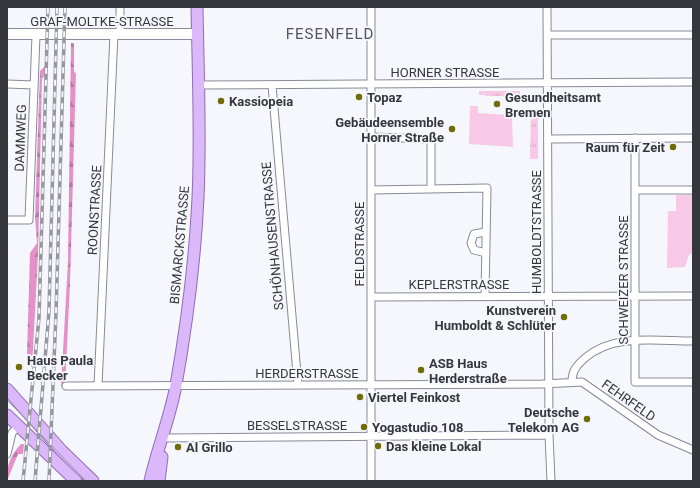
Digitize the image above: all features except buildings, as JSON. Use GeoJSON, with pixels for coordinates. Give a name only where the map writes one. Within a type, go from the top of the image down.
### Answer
{"type":"FeatureCollection","features":[{"type":"Feature","properties":{"kind":"main road","name":"BISMARCKSTRASSE"},"geometry":{"type":"LineString","coordinates":[[150,481],[165,434],[176,386],[187,318],[194,249],[198,197],[198,7]]}},
{"type":"Feature","properties":{"kind":"main road","name":"GRAF-MOLTKE-STRASSE"},"geometry":{"type":"LineString","coordinates":[[7,34],[198,34]]}},
{"type":"Feature","properties":{"kind":"main road"},"geometry":{"type":"LineString","coordinates":[[7,389],[62,451],[93,481]]}},
{"type":"Feature","properties":{"kind":"main road"},"geometry":{"type":"LineString","coordinates":[[7,415],[12,431],[76,481]]}},
{"type":"Feature","properties":{"kind":"main road"},"geometry":{"type":"LineString","coordinates":[[159,481],[165,434]]}},
{"type":"Feature","properties":{"kind":"street","name":"ROONSTRASSE"},"geometry":{"type":"LineString","coordinates":[[98,386],[117,34],[120,7]]}},
{"type":"Feature","properties":{"kind":"street","name":"FELDSTRASSE"},"geometry":{"type":"LineString","coordinates":[[371,7],[371,481]]}},
{"type":"Feature","properties":{"kind":"street","name":"HUMBOLDTSTRASSE"},"geometry":{"type":"LineString","coordinates":[[547,7],[548,435],[551,481]]}},
{"type":"Feature","properties":{"kind":"street","name":"DAMMWEG"},"geometry":{"type":"LineString","coordinates":[[7,220],[29,220],[36,35]]}},
{"type":"Feature","properties":{"kind":"street"},"geometry":{"type":"LineString","coordinates":[[547,35],[693,35]]}},
{"type":"Feature","properties":{"kind":"street","name":"HORNER STRASSE"},"geometry":{"type":"LineString","coordinates":[[198,85],[693,82]]}},
{"type":"Feature","properties":{"kind":"street"},"geometry":{"type":"LineString","coordinates":[[7,84],[34,85]]}},
{"type":"Feature","properties":{"kind":"street","name":"SCHÖNHAUSENSTRASSE"},"geometry":{"type":"LineString","coordinates":[[272,85],[298,385]]}},
{"type":"Feature","properties":{"kind":"street"},"geometry":{"type":"LineString","coordinates":[[371,137],[431,139],[431,189]]}},
{"type":"Feature","properties":{"kind":"street","name":"SCHWEIZER STRASSE"},"geometry":{"type":"LineString","coordinates":[[635,138],[635,382],[693,382]]}},
{"type":"Feature","properties":{"kind":"street"},"geometry":{"type":"LineString","coordinates":[[548,139],[693,138]]}},
{"type":"Feature","properties":{"kind":"street"},"geometry":{"type":"LineString","coordinates":[[371,190],[486,188],[485,296]]}},
{"type":"Feature","properties":{"kind":"street"},"geometry":{"type":"LineString","coordinates":[[635,190],[693,190]]}},
{"type":"Feature","properties":{"kind":"street"},"geometry":{"type":"LineString","coordinates":[[486,232],[474,234],[471,242],[474,250],[486,253]]}},
{"type":"Feature","properties":{"kind":"street","name":"KEPLERSTRASSE"},"geometry":{"type":"LineString","coordinates":[[372,297],[693,296]]}},
{"type":"Feature","properties":{"kind":"street"},"geometry":{"type":"LineString","coordinates":[[572,382],[576,367],[593,352],[614,343],[635,341],[693,341]]}},
{"type":"Feature","properties":{"kind":"street","name":"FEHRFELD"},"geometry":{"type":"LineString","coordinates":[[548,384],[582,382],[658,435],[693,450]]}},
{"type":"Feature","properties":{"kind":"street","name":"HERDERSTRASSE"},"geometry":{"type":"LineString","coordinates":[[66,386],[548,384]]}},
{"type":"Feature","properties":{"kind":"street"},"geometry":{"type":"LineString","coordinates":[[7,454],[12,431]]}},
{"type":"Feature","properties":{"kind":"street","name":"BESSELSTRASSE"},"geometry":{"type":"LineString","coordinates":[[165,434],[371,436],[548,435]]}},
{"type":"Feature","properties":{"kind":"green space"},"geometry":{"type":"Polygon","coordinates":[[[71,43],[74,43],[74,71],[76,74],[70,283],[65,387],[61,387],[68,261],[71,43]]]}},
{"type":"Feature","properties":{"kind":"green space"},"geometry":{"type":"Polygon","coordinates":[[[45,66],[45,75],[42,79],[38,254],[32,368],[27,354],[30,253],[37,243],[35,217],[40,71],[45,66]]]}},
{"type":"Feature","properties":{"kind":"green space"},"geometry":{"type":"Polygon","coordinates":[[[479,91],[520,91],[520,96],[485,96],[479,95],[479,91]]]}},
{"type":"Feature","properties":{"kind":"green space"},"geometry":{"type":"Polygon","coordinates":[[[470,106],[478,106],[478,113],[512,115],[513,147],[469,144],[470,106]]]}},
{"type":"Feature","properties":{"kind":"green space"},"geometry":{"type":"Polygon","coordinates":[[[531,109],[538,109],[538,159],[530,159],[531,109]]]}},
{"type":"Feature","properties":{"kind":"green space"},"geometry":{"type":"Polygon","coordinates":[[[676,195],[693,195],[693,252],[689,255],[685,267],[667,268],[668,211],[676,211],[676,195]]]}},
{"type":"Feature","properties":{"kind":"green space"},"geometry":{"type":"Polygon","coordinates":[[[21,444],[24,444],[23,454],[18,454],[7,481],[10,461],[14,452],[21,444]]]}},
{"type":"Feature","properties":{"kind":"tram line"},"geometry":{"type":"LineString","coordinates":[[7,400],[86,481]]}},
{"type":"Feature","properties":{"kind":"railway"},"geometry":{"type":"LineString","coordinates":[[23,481],[39,318],[48,7]]}},
{"type":"Feature","properties":{"kind":"railway"},"geometry":{"type":"LineString","coordinates":[[35,481],[49,311],[57,7]]}},
{"type":"Feature","properties":{"kind":"railway"},"geometry":{"type":"LineString","coordinates":[[49,481],[56,313],[65,7]]}},
{"type":"Feature","properties":{"kind":"place","name":"Topaz"},"geometry":{"type":"Point","coordinates":[359,97]}},
{"type":"Feature","properties":{"kind":"place","name":"Kassiopeia"},"geometry":{"type":"Point","coordinates":[221,101]}},
{"type":"Feature","properties":{"kind":"place","name":"Gesundheitsamt Bremen"},"geometry":{"type":"Point","coordinates":[497,104]}},
{"type":"Feature","properties":{"kind":"place","name":"Gebäudeensemble Horner Straße"},"geometry":{"type":"Point","coordinates":[452,129]}},
{"type":"Feature","properties":{"kind":"place","name":"Raum für Zeit"},"geometry":{"type":"Point","coordinates":[673,147]}},
{"type":"Feature","properties":{"kind":"place","name":"Kunstverein Humboldt & Schlüter"},"geometry":{"type":"Point","coordinates":[564,317]}},
{"type":"Feature","properties":{"kind":"place","name":"Haus Paula Becker"},"geometry":{"type":"Point","coordinates":[19,367]}},
{"type":"Feature","properties":{"kind":"place","name":"ASB Haus Herderstraße"},"geometry":{"type":"Point","coordinates":[421,370]}},
{"type":"Feature","properties":{"kind":"place","name":"Viertel Feinkost"},"geometry":{"type":"Point","coordinates":[360,397]}},
{"type":"Feature","properties":{"kind":"place","name":"Deutsche Telekom AG"},"geometry":{"type":"Point","coordinates":[587,419]}},
{"type":"Feature","properties":{"kind":"place","name":"Yogastudio 108"},"geometry":{"type":"Point","coordinates":[364,427]}},
{"type":"Feature","properties":{"kind":"place","name":"Das kleine Lokal"},"geometry":{"type":"Point","coordinates":[378,446]}},
{"type":"Feature","properties":{"kind":"place","name":"Al Grillo"},"geometry":{"type":"Point","coordinates":[178,447]}},
{"type":"Feature","properties":{"kind":"district","name":"FESENFELD"},"geometry":{"type":"Point","coordinates":[330,34]}}]}
